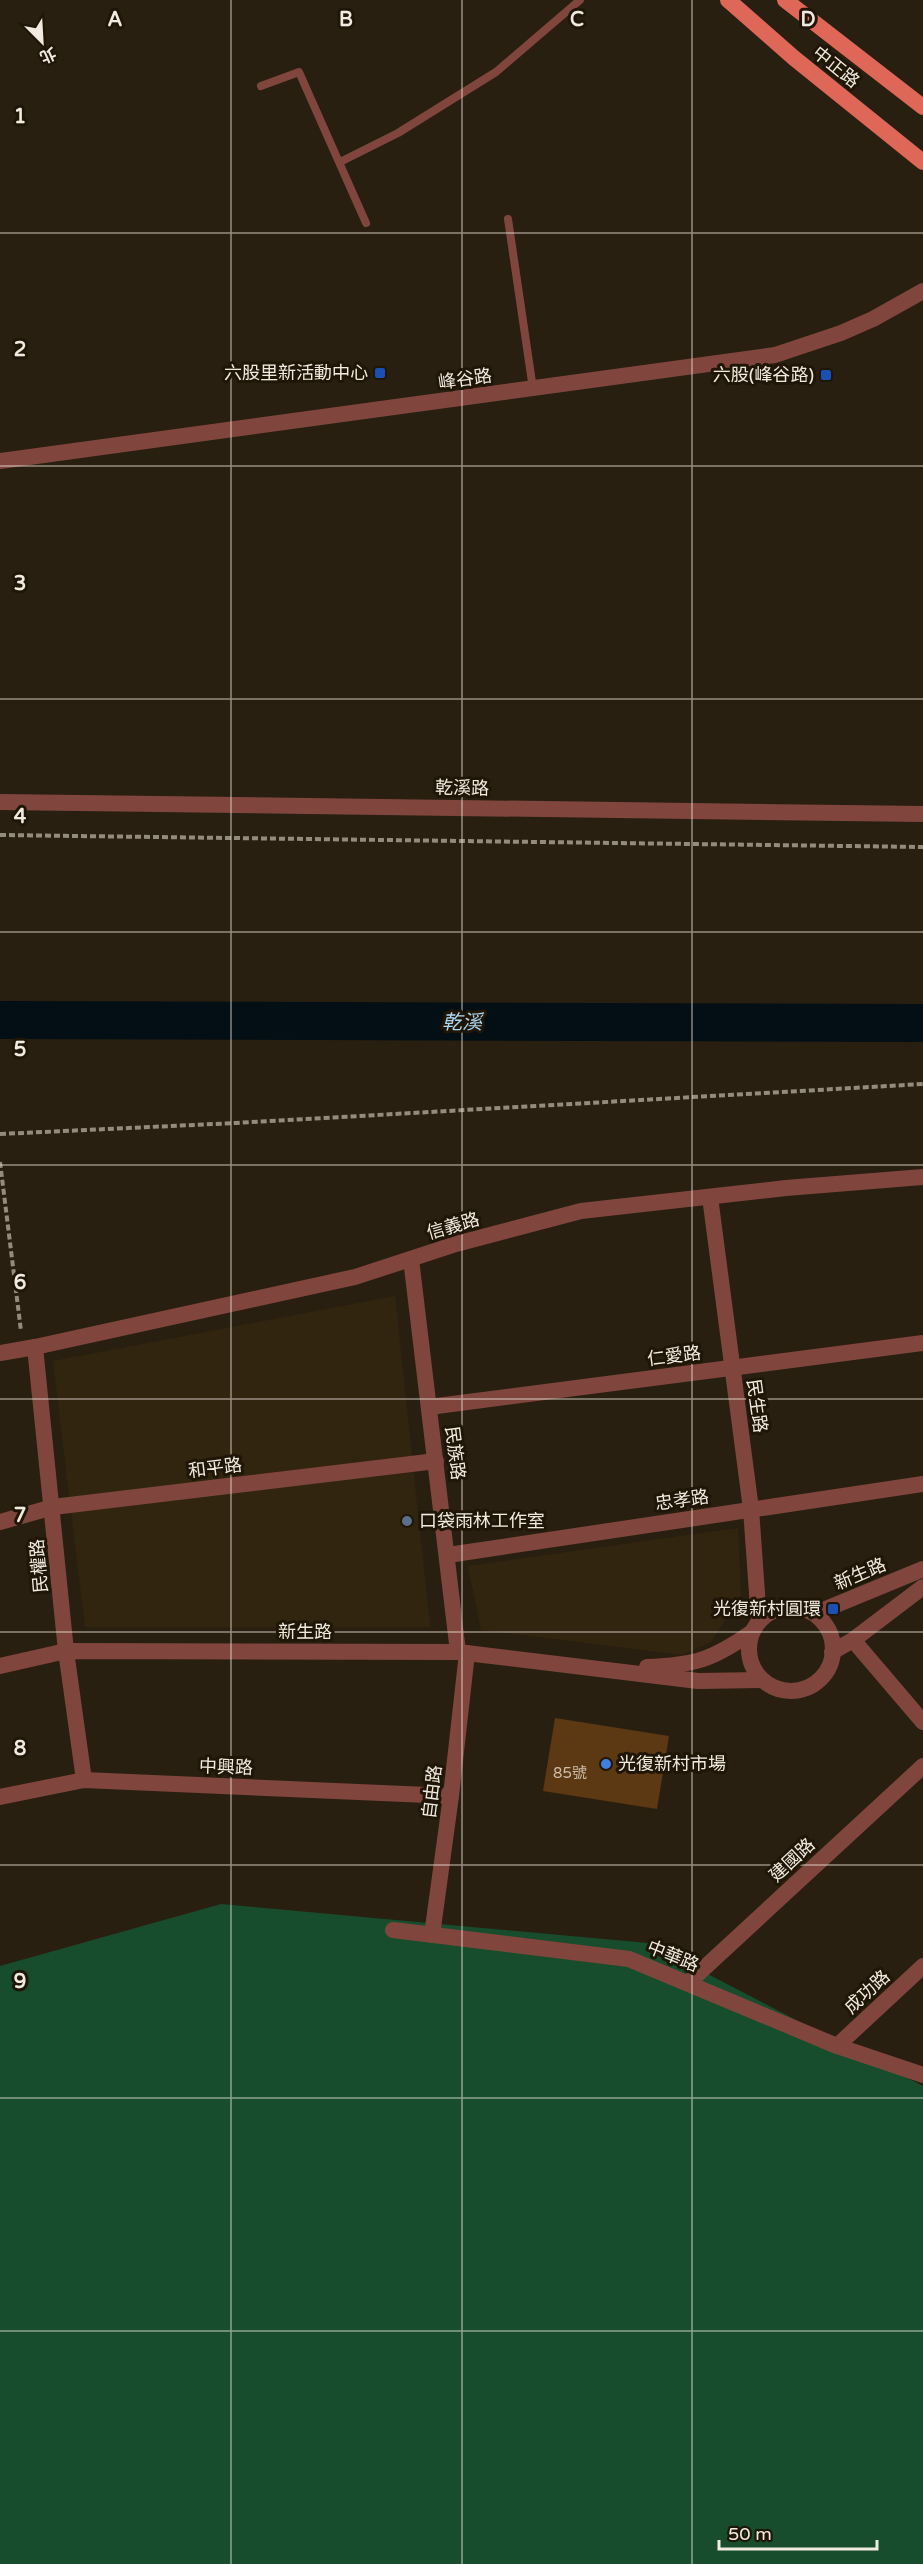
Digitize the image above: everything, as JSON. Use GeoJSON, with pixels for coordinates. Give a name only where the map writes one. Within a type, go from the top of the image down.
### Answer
{"type":"FeatureCollection","features":[{"type":"Feature","properties":{"kind":"main road","name":"中正路"},"geometry":{"type":"LineString","coordinates":[[728,0],[794,58],[923,162]]}},
{"type":"Feature","properties":{"kind":"main road","name":"中正路"},"geometry":{"type":"LineString","coordinates":[[785,0],[923,108]]}},
{"type":"Feature","properties":{"kind":"street","name":"峰谷路"},"geometry":{"type":"LineString","coordinates":[[0,462],[775,355],[842,333],[873,320],[923,291]]}},
{"type":"Feature","properties":{"kind":"street","name":"乾溪路"},"geometry":{"type":"LineString","coordinates":[[0,802],[923,814]]}},
{"type":"Feature","properties":{"kind":"street","name":"信義路"},"geometry":{"type":"LineString","coordinates":[[0,1353],[355,1277],[456,1244],[581,1211],[923,1177]]}},
{"type":"Feature","properties":{"kind":"street","name":"民生路"},"geometry":{"type":"LineString","coordinates":[[710,1197],[751,1509],[755,1626]]}},
{"type":"Feature","properties":{"kind":"street","name":"民族路"},"geometry":{"type":"LineString","coordinates":[[411,1259],[462,1652]]}},
{"type":"Feature","properties":{"kind":"street","name":"仁愛路"},"geometry":{"type":"LineString","coordinates":[[429,1407],[923,1343]]}},
{"type":"Feature","properties":{"kind":"street","name":"民權路"},"geometry":{"type":"LineString","coordinates":[[29,1348],[53,1507],[66,1652],[84,1780]]}},
{"type":"Feature","properties":{"kind":"street","name":"和平路"},"geometry":{"type":"LineString","coordinates":[[0,1522],[53,1507],[436,1461]]}},
{"type":"Feature","properties":{"kind":"street","name":"忠孝路"},"geometry":{"type":"LineString","coordinates":[[448,1555],[923,1484]]}},
{"type":"Feature","properties":{"kind":"street","name":"新生路"},"geometry":{"type":"LineString","coordinates":[[610,1669],[679,1665],[700,1661],[727,1650],[780,1608],[790,1607],[812,1612],[826,1609],[923,1569]]}},
{"type":"Feature","properties":{"kind":"street"},"geometry":{"type":"LineString","coordinates":[[812,1612],[828,1628],[832,1639],[832,1652],[853,1640],[923,1587]]}},
{"type":"Feature","properties":{"kind":"street"},"geometry":{"type":"LineString","coordinates":[[755,1626],[749,1657],[753,1670],[762,1680]]}},
{"type":"Feature","properties":{"kind":"street"},"geometry":{"type":"LineString","coordinates":[[853,1640],[923,1722]]}},
{"type":"Feature","properties":{"kind":"street","name":"新生路"},"geometry":{"type":"LineString","coordinates":[[0,1666],[66,1652],[462,1652],[698,1681],[762,1680],[780,1689],[800,1690],[812,1685],[823,1676],[832,1652]]}},
{"type":"Feature","properties":{"kind":"street","name":"自由路"},"geometry":{"type":"LineString","coordinates":[[432,1935],[451,1796],[462,1652]]}},
{"type":"Feature","properties":{"kind":"street","name":"建國路"},"geometry":{"type":"LineString","coordinates":[[688,1983],[923,1766]]}},
{"type":"Feature","properties":{"kind":"street","name":"中興路"},"geometry":{"type":"LineString","coordinates":[[0,1797],[84,1780],[451,1796]]}},
{"type":"Feature","properties":{"kind":"street","name":"中華路"},"geometry":{"type":"LineString","coordinates":[[393,1930],[629,1959],[837,2046],[923,2075]]}},
{"type":"Feature","properties":{"kind":"street","name":"成功路"},"geometry":{"type":"LineString","coordinates":[[837,2046],[923,1966]]}},
{"type":"Feature","properties":{"kind":"lane"},"geometry":{"type":"LineString","coordinates":[[340,162],[398,133],[496,72],[580,0]]}},
{"type":"Feature","properties":{"kind":"lane"},"geometry":{"type":"LineString","coordinates":[[261,86],[299,72],[366,223]]}},
{"type":"Feature","properties":{"kind":"lane"},"geometry":{"type":"LineString","coordinates":[[508,219],[533,389]]}},
{"type":"Feature","properties":{"kind":"path"},"geometry":{"type":"LineString","coordinates":[[0,835],[923,847]]}},
{"type":"Feature","properties":{"kind":"path"},"geometry":{"type":"LineString","coordinates":[[0,1134],[923,1084]]}},
{"type":"Feature","properties":{"kind":"path"},"geometry":{"type":"LineString","coordinates":[[0,1162],[29,1348]]}},
{"type":"Feature","properties":{"kind":"shaded area"},"geometry":{"type":"Polygon","coordinates":[[[395,1296],[430,1627],[85,1627],[53,1361],[395,1296]]]}},
{"type":"Feature","properties":{"kind":"shaded area"},"geometry":{"type":"Polygon","coordinates":[[[738,1528],[741,1595],[711,1642],[682,1655],[481,1630],[468,1566],[738,1528]]]}},
{"type":"Feature","properties":{"kind":"green space"},"geometry":{"type":"Polygon","coordinates":[[[221,1904],[648,1943],[923,2086],[923,2564],[0,2564],[0,1966],[221,1904]]]}},
{"type":"Feature","properties":{"kind":"building","name":"光復新村市場"},"geometry":{"type":"Polygon","coordinates":[[[555,1718],[669,1736],[657,1809],[543,1791],[555,1718]]]}},
{"type":"Feature","properties":{"kind":"waterway","name":"乾溪"},"geometry":{"type":"LineString","coordinates":[[0,1020],[923,1023]]}},
{"type":"Feature","properties":{"kind":"place","name":"六股里新活動中心"},"geometry":{"type":"Point","coordinates":[380,373]}},
{"type":"Feature","properties":{"kind":"place","name":"六股(峰谷路)"},"geometry":{"type":"Point","coordinates":[826,375]}},
{"type":"Feature","properties":{"kind":"place","name":"口袋雨林工作室"},"geometry":{"type":"Point","coordinates":[407,1521]}},
{"type":"Feature","properties":{"kind":"place","name":"光復新村圓環"},"geometry":{"type":"Point","coordinates":[833,1609]}},
{"type":"Feature","properties":{"kind":"place","name":"光復新村市場"},"geometry":{"type":"Point","coordinates":[606,1764]}}]}
